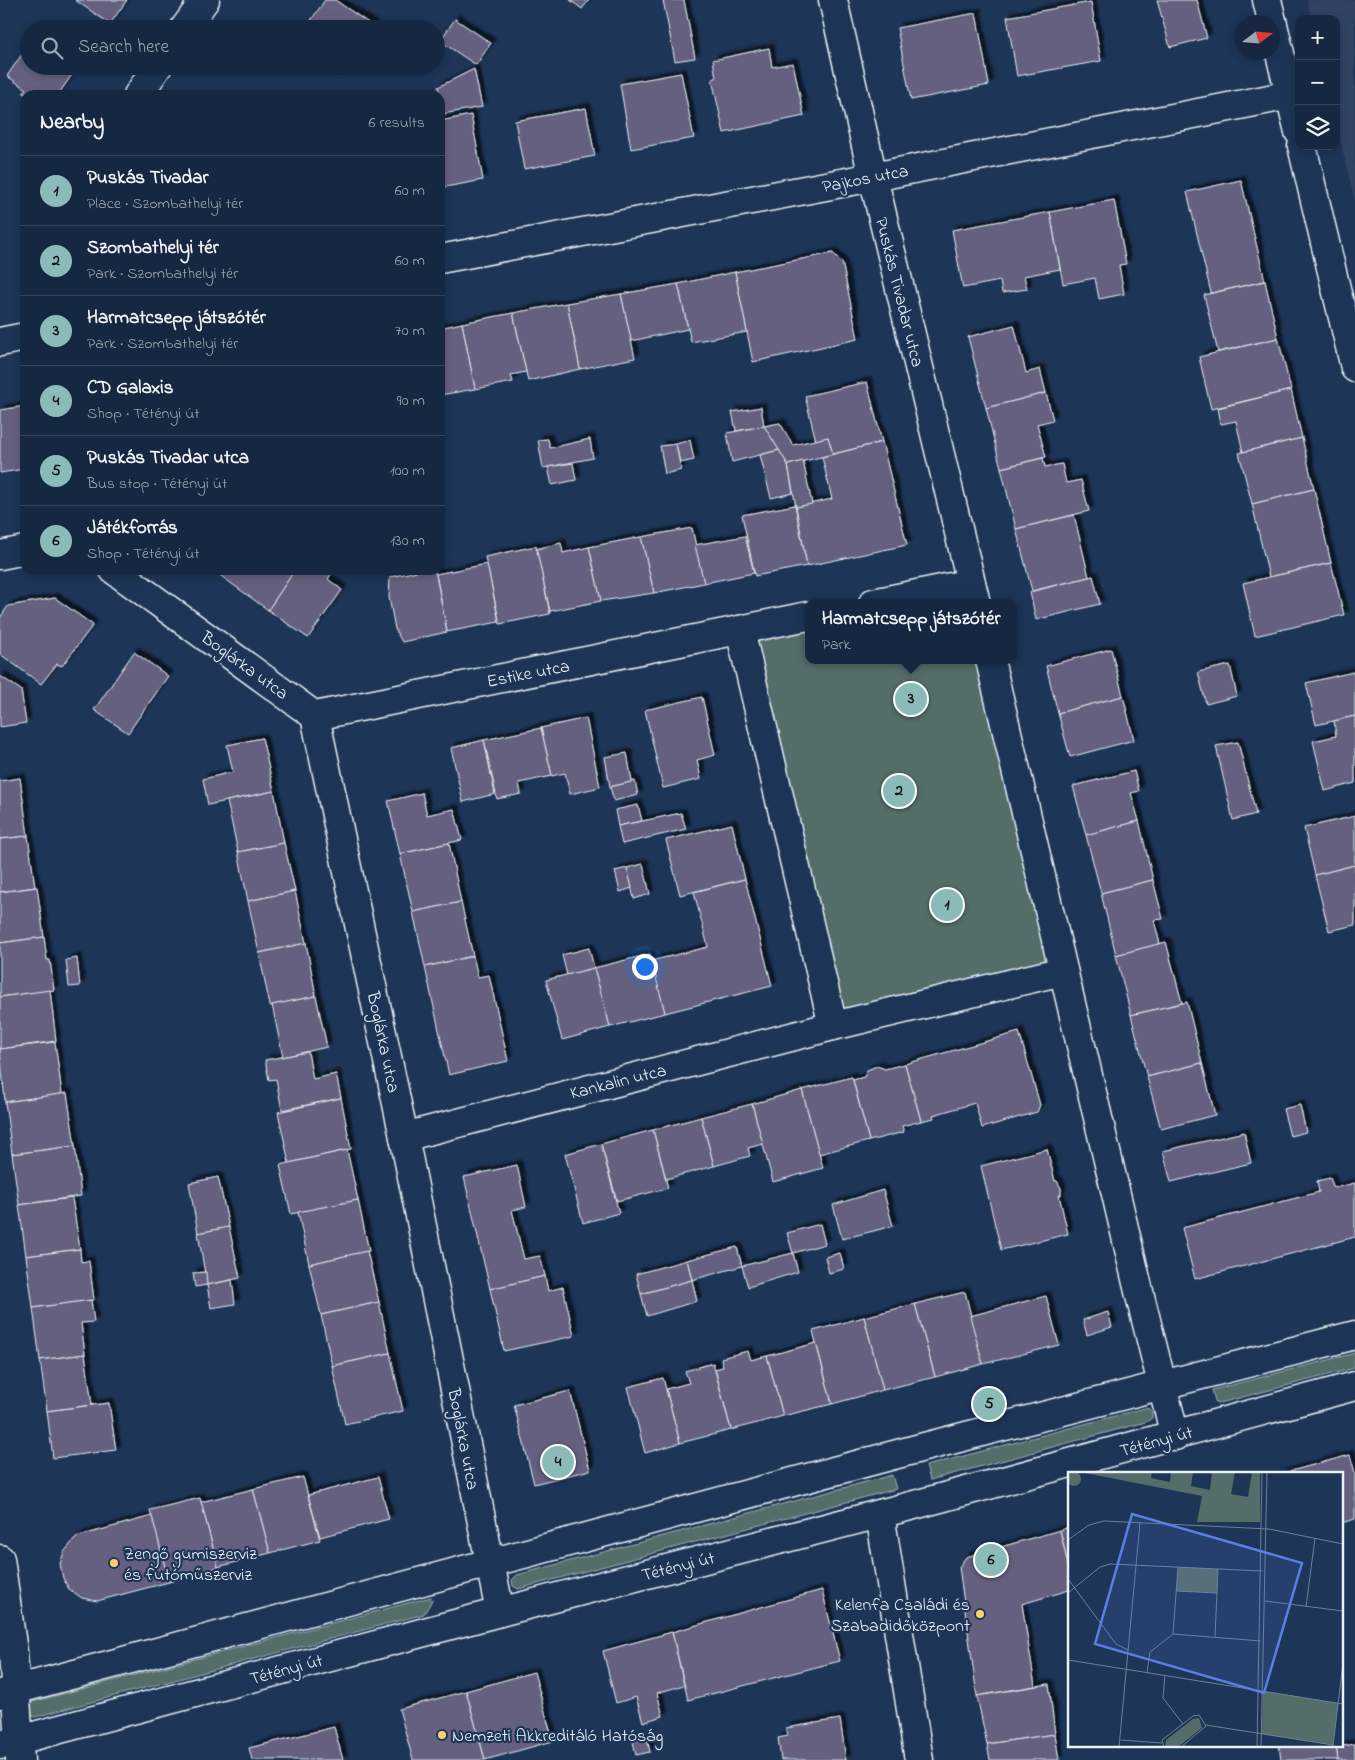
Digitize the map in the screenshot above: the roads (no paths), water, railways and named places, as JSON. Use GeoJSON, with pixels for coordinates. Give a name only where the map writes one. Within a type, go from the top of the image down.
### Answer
{"type":"FeatureCollection","features":[{"type":"Feature","properties":{"kind":"street"},"geometry":{"type":"LineString","coordinates":[[191,20],[205,0]]}},
{"type":"Feature","properties":{"kind":"street","name":"Puskás Tivadar utca"},"geometry":{"type":"LineString","coordinates":[[833,0],[873,177],[974,593]]}},
{"type":"Feature","properties":{"kind":"street"},"geometry":{"type":"LineString","coordinates":[[1267,0],[1295,116]]}},
{"type":"Feature","properties":{"kind":"street"},"geometry":{"type":"LineString","coordinates":[[141,90],[152,75]]}},
{"type":"Feature","properties":{"kind":"street","name":"Pajkos utca"},"geometry":{"type":"LineString","coordinates":[[445,257],[873,177],[1290,95]]}},
{"type":"Feature","properties":{"kind":"street"},"geometry":{"type":"LineString","coordinates":[[1303,150],[1355,368]]}},
{"type":"Feature","properties":{"kind":"street"},"geometry":{"type":"LineString","coordinates":[[0,342],[20,338]]}},
{"type":"Feature","properties":{"kind":"street"},"geometry":{"type":"LineString","coordinates":[[0,555],[20,551]]}},
{"type":"Feature","properties":{"kind":"street","name":"Boglárka utca"},"geometry":{"type":"LineString","coordinates":[[121,575],[315,716],[404,1137],[500,1612]]}},
{"type":"Feature","properties":{"kind":"street"},"geometry":{"type":"LineString","coordinates":[[913,599],[974,593]]}},
{"type":"Feature","properties":{"kind":"street","name":"Estike utca"},"geometry":{"type":"LineString","coordinates":[[315,716],[805,617]]}},
{"type":"Feature","properties":{"kind":"street"},"geometry":{"type":"LineString","coordinates":[[740,630],[833,1026]]}},
{"type":"Feature","properties":{"kind":"street"},"geometry":{"type":"LineString","coordinates":[[991,664],[1175,1436]]}},
{"type":"Feature","properties":{"kind":"street","name":"Kankalin utca"},"geometry":{"type":"LineString","coordinates":[[404,1137],[833,1026],[1063,971]]}},
{"type":"Feature","properties":{"kind":"street"},"geometry":{"type":"LineString","coordinates":[[5,1694],[489,1562],[1162,1384],[1355,1335]]}},
{"type":"Feature","properties":{"kind":"street","name":"Tétényi út"},"geometry":{"type":"LineString","coordinates":[[13,1749],[500,1612],[880,1514],[1355,1386]]}},
{"type":"Feature","properties":{"kind":"street"},"geometry":{"type":"LineString","coordinates":[[880,1514],[919,1760]]}},
{"type":"Feature","properties":{"kind":"street"},"geometry":{"type":"LineString","coordinates":[[0,1559],[13,1652],[5,1694],[13,1749]]}},
{"type":"Feature","properties":{"kind":"place","name":"Harmatcsepp játszótér"},"geometry":{"type":"Point","coordinates":[911,699]}},
{"type":"Feature","properties":{"kind":"place","name":"Szombathelyi tér"},"geometry":{"type":"Point","coordinates":[899,791]}},
{"type":"Feature","properties":{"kind":"place","name":"Puskás Tivadar"},"geometry":{"type":"Point","coordinates":[947,905]}},
{"type":"Feature","properties":{"kind":"place","name":"Puskás Tivadar utca"},"geometry":{"type":"Point","coordinates":[989,1404]}},
{"type":"Feature","properties":{"kind":"place","name":"CD Galaxis"},"geometry":{"type":"Point","coordinates":[558,1462]}},
{"type":"Feature","properties":{"kind":"place","name":"Játékforrás"},"geometry":{"type":"Point","coordinates":[991,1560]}},
{"type":"Feature","properties":{"kind":"place","name":"Zengő gumiszerviz és futóműszerviz"},"geometry":{"type":"Point","coordinates":[114,1563]}},
{"type":"Feature","properties":{"kind":"place","name":"Kelenfa Családi és Szabadidőközpont"},"geometry":{"type":"Point","coordinates":[980,1614]}},
{"type":"Feature","properties":{"kind":"place","name":"Nemzeti Akkreditáló Hatóság"},"geometry":{"type":"Point","coordinates":[442,1735]}}]}
